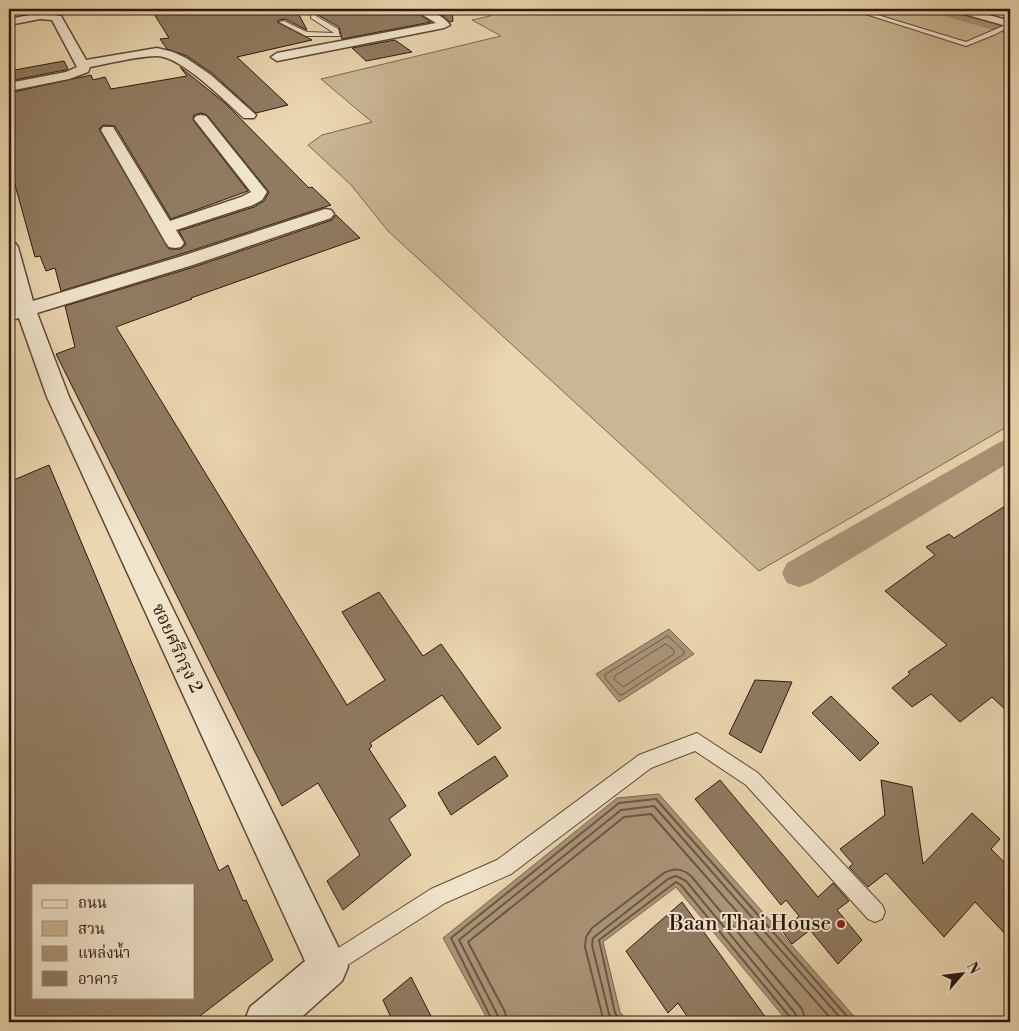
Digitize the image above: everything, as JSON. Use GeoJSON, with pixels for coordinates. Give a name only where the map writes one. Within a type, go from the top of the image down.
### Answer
{"type":"FeatureCollection","features":[{"type":"Feature","properties":{"kind":"street"},"geometry":{"type":"LineString","coordinates":[[277,57],[444,25],[418,9]]}},
{"type":"Feature","properties":{"kind":"street"},"geometry":{"type":"LineString","coordinates":[[957,9],[1010,24]]}},
{"type":"Feature","properties":{"kind":"street"},"geometry":{"type":"LineString","coordinates":[[9,22],[53,16],[57,18],[58,31],[84,64],[84,69],[69,75],[9,87]]}},
{"type":"Feature","properties":{"kind":"street"},"geometry":{"type":"LineString","coordinates":[[84,64],[157,52],[165,53],[182,61],[210,81],[249,115]]}},
{"type":"Feature","properties":{"kind":"street"},"geometry":{"type":"LineString","coordinates":[[166,228],[247,201],[259,192],[201,119]]}},
{"type":"Feature","properties":{"kind":"street"},"geometry":{"type":"LineString","coordinates":[[108,130],[186,261]]}},
{"type":"Feature","properties":{"kind":"street"},"geometry":{"type":"LineString","coordinates":[[17,313],[186,261],[325,214]]}},
{"type":"Feature","properties":{"kind":"street","name":"ซอยศรีกรุง 2"},"geometry":{"type":"LineString","coordinates":[[9,247],[17,313],[328,966]]}},
{"type":"Feature","properties":{"kind":"street"},"geometry":{"type":"LineString","coordinates":[[265,1022],[328,966]]}},
{"type":"Feature","properties":{"kind":"lane"},"geometry":{"type":"LineString","coordinates":[[853,9],[966,44],[994,33],[1010,24]]}},
{"type":"Feature","properties":{"kind":"lane"},"geometry":{"type":"LineString","coordinates":[[314,12],[313,17],[336,30],[338,35],[347,44]]}},
{"type":"Feature","properties":{"kind":"lane"},"geometry":{"type":"LineString","coordinates":[[282,22],[306,34],[338,35]]}},
{"type":"Feature","properties":{"kind":"lane"},"geometry":{"type":"LineString","coordinates":[[328,966],[438,896],[504,867],[645,761],[697,742],[752,779],[875,912]]}},
{"type":"Feature","properties":{"kind":"green space"},"geometry":{"type":"Polygon","coordinates":[[[476,9],[924,9],[1010,34],[1010,425],[759,571],[388,231],[351,185],[308,145],[322,135],[372,122],[321,79],[501,36],[472,20],[490,16],[476,9]]]}},
{"type":"Feature","properties":{"kind":"water"},"geometry":{"type":"Polygon","coordinates":[[[669,629],[694,654],[619,702],[596,674],[669,629]]]}},
{"type":"Feature","properties":{"kind":"water"},"geometry":{"type":"Polygon","coordinates":[[[659,794],[859,1022],[788,1022],[676,887],[603,942],[620,1012],[628,1022],[489,1022],[443,938],[617,798],[659,794]]]}},
{"type":"Feature","properties":{"kind":"building"},"geometry":{"type":"Polygon","coordinates":[[[151,9],[296,9],[307,30],[285,19],[277,22],[312,40],[237,57],[288,105],[256,113],[212,73],[187,56],[167,49],[160,39],[169,38],[151,9]]]}},
{"type":"Feature","properties":{"kind":"building"},"geometry":{"type":"Polygon","coordinates":[[[308,9],[411,9],[431,22],[342,39],[339,27],[318,15],[317,11],[308,9]]]}},
{"type":"Feature","properties":{"kind":"building"},"geometry":{"type":"Polygon","coordinates":[[[427,9],[452,9],[453,21],[450,22],[439,13],[427,9]]]}},
{"type":"Feature","properties":{"kind":"building"},"geometry":{"type":"Polygon","coordinates":[[[395,40],[412,52],[366,61],[352,48],[395,40]]]}},
{"type":"Feature","properties":{"kind":"building"},"geometry":{"type":"Polygon","coordinates":[[[64,61],[68,69],[9,81],[9,71],[64,61]]]}},
{"type":"Feature","properties":{"kind":"building"},"geometry":{"type":"Polygon","coordinates":[[[180,67],[225,103],[309,188],[312,187],[331,205],[61,291],[55,268],[46,271],[40,256],[35,257],[9,163],[9,93],[91,75],[93,80],[105,77],[111,89],[187,76],[180,67]],[[201,113],[194,115],[193,120],[248,191],[171,219],[115,126],[103,125],[99,129],[169,249],[181,249],[186,244],[179,231],[254,207],[264,201],[269,192],[207,115],[201,113]]]}},
{"type":"Feature","properties":{"kind":"building"},"geometry":{"type":"Polygon","coordinates":[[[336,215],[360,238],[191,298],[116,327],[347,705],[385,680],[342,612],[379,592],[423,656],[441,644],[501,728],[478,745],[442,695],[370,743],[372,746],[369,749],[406,806],[389,819],[411,855],[343,910],[327,881],[360,855],[318,783],[282,806],[56,354],[75,347],[65,306],[194,267],[332,220],[336,215]]]}},
{"type":"Feature","properties":{"kind":"building"},"geometry":{"type":"Polygon","coordinates":[[[49,465],[219,871],[228,865],[243,901],[246,900],[273,960],[192,1022],[9,1022],[9,482],[49,465]]]}},
{"type":"Feature","properties":{"kind":"building"},"geometry":{"type":"Polygon","coordinates":[[[1010,503],[1010,714],[992,697],[960,722],[931,694],[912,707],[892,688],[910,674],[908,672],[947,645],[885,591],[935,555],[926,547],[949,534],[954,538],[1010,503]]]}},
{"type":"Feature","properties":{"kind":"building"},"geometry":{"type":"Polygon","coordinates":[[[755,680],[792,682],[761,753],[729,734],[755,680]]]}},
{"type":"Feature","properties":{"kind":"building"},"geometry":{"type":"Polygon","coordinates":[[[831,696],[879,743],[860,761],[812,713],[831,696]]]}},
{"type":"Feature","properties":{"kind":"building"},"geometry":{"type":"Polygon","coordinates":[[[495,756],[508,776],[451,815],[438,793],[495,756]]]}},
{"type":"Feature","properties":{"kind":"building"},"geometry":{"type":"Polygon","coordinates":[[[720,780],[818,897],[833,883],[849,901],[837,910],[862,940],[838,964],[810,930],[792,944],[783,932],[799,916],[786,900],[781,905],[695,799],[720,780]]]}},
{"type":"Feature","properties":{"kind":"building"},"geometry":{"type":"Polygon","coordinates":[[[881,780],[912,787],[923,864],[972,813],[1000,839],[991,849],[1010,868],[1010,939],[975,902],[944,937],[886,873],[868,887],[849,867],[853,864],[840,849],[885,815],[881,780]]]}},
{"type":"Feature","properties":{"kind":"building"},"geometry":{"type":"Polygon","coordinates":[[[682,902],[769,1022],[691,1022],[678,1003],[668,1013],[626,951],[682,902]]]}},
{"type":"Feature","properties":{"kind":"building"},"geometry":{"type":"Polygon","coordinates":[[[411,977],[434,1022],[393,1022],[383,1000],[411,977]]]}},
{"type":"Feature","properties":{"kind":"waterway"},"geometry":{"type":"LineString","coordinates":[[936,9],[997,27]]}},
{"type":"Feature","properties":{"kind":"waterway"},"geometry":{"type":"LineString","coordinates":[[799,573],[1010,449]]}},
{"type":"Feature","properties":{"kind":"place","name":"Baan Thai House"},"geometry":{"type":"Point","coordinates":[841,924]}}]}
